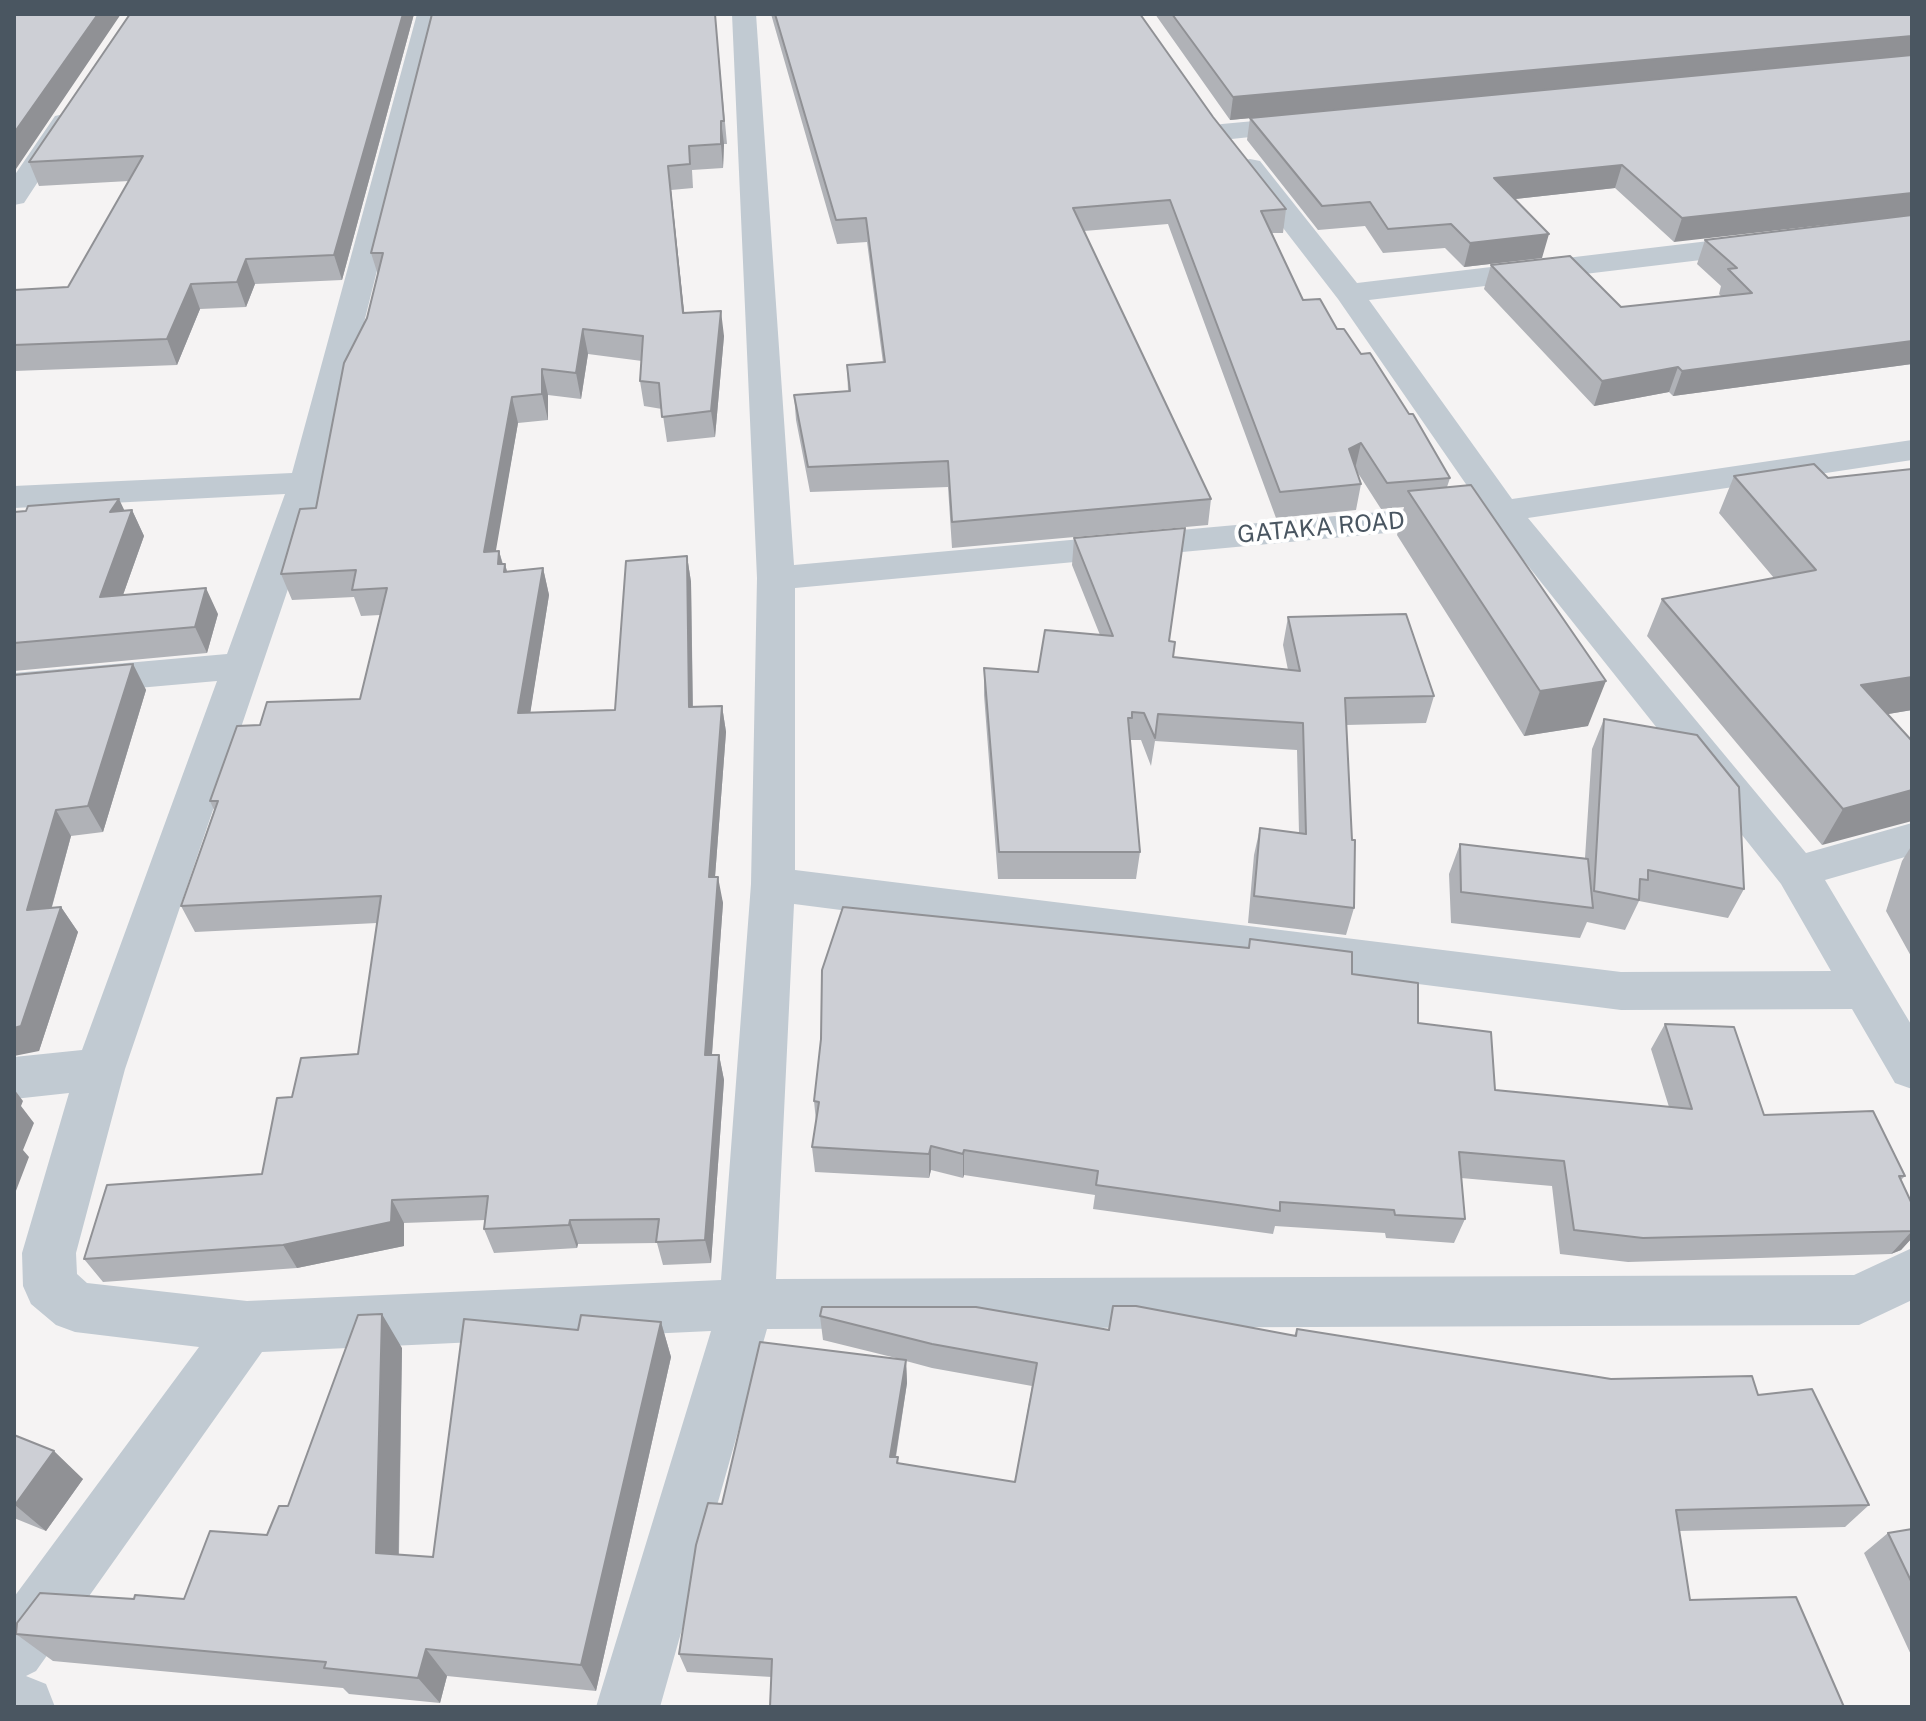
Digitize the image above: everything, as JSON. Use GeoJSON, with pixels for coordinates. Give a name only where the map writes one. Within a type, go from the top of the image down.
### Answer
{"type":"FeatureCollection","features":[{"type":"Feature","properties":{"kind":"street"},"geometry":{"type":"LineString","coordinates":[[429,14],[307,483],[100,1069],[49,1253],[50,1286],[75,1307],[247,1327],[747,1304],[1859,1300],[1912,1273]]}},
{"type":"Feature","properties":{"kind":"street"},"geometry":{"type":"LineString","coordinates":[[628,1707],[747,1304],[773,884],[776,578],[744,14]]}},
{"type":"Feature","properties":{"kind":"street"},"geometry":{"type":"LineString","coordinates":[[14,197],[76,106]]}},
{"type":"Feature","properties":{"kind":"street"},"geometry":{"type":"LineString","coordinates":[[1332,122],[1214,120],[1349,293],[1503,511],[1797,872],[1912,1069]]}},
{"type":"Feature","properties":{"kind":"street"},"geometry":{"type":"LineString","coordinates":[[1349,293],[1787,241]]}},
{"type":"Feature","properties":{"kind":"street","name":"GATAKA ROAD"},"geometry":{"type":"LineString","coordinates":[[776,578],[1503,511],[1912,450]]}},
{"type":"Feature","properties":{"kind":"street"},"geometry":{"type":"LineString","coordinates":[[14,497],[307,483]]}},
{"type":"Feature","properties":{"kind":"street"},"geometry":{"type":"LineString","coordinates":[[14,686],[242,666]]}},
{"type":"Feature","properties":{"kind":"street"},"geometry":{"type":"LineString","coordinates":[[1797,872],[1912,839]]}},
{"type":"Feature","properties":{"kind":"street"},"geometry":{"type":"LineString","coordinates":[[773,884],[1621,991],[1865,990]]}},
{"type":"Feature","properties":{"kind":"street"},"geometry":{"type":"LineString","coordinates":[[14,1078],[100,1069]]}},
{"type":"Feature","properties":{"kind":"street"},"geometry":{"type":"LineString","coordinates":[[14,1649],[247,1327]]}},
{"type":"Feature","properties":{"kind":"street"},"geometry":{"type":"LineString","coordinates":[[14,1707],[23,1707]]}},
{"type":"Feature","properties":{"kind":"building"},"geometry":{"type":"Polygon","coordinates":[[[14,14],[98,14],[14,133],[14,14]]]}},
{"type":"Feature","properties":{"kind":"building"},"geometry":{"type":"Polygon","coordinates":[[[130,14],[403,14],[334,255],[246,259],[237,282],[191,284],[167,339],[14,345],[14,290],[68,287],[143,156],[29,162],[130,14]]]}},
{"type":"Feature","properties":{"kind":"building"},"geometry":{"type":"Polygon","coordinates":[[[432,14],[715,14],[724,121],[721,121],[721,144],[689,146],[690,164],[668,166],[683,313],[721,311],[711,411],[662,417],[659,383],[640,381],[643,336],[583,329],[576,373],[542,369],[542,394],[512,397],[484,552],[499,551],[498,564],[505,564],[504,572],[543,568],[518,713],[615,710],[626,561],[687,556],[689,707],[722,706],[709,877],[718,877],[705,1055],[719,1055],[705,1240],[656,1242],[659,1219],[570,1220],[569,1225],[484,1229],[488,1196],[392,1200],[391,1222],[283,1245],[84,1259],[107,1185],[262,1174],[277,1098],[292,1097],[301,1058],[358,1054],[381,896],[181,906],[218,801],[210,801],[237,726],[260,725],[267,702],[360,699],[387,588],[352,590],[356,570],[281,574],[300,509],[316,508],[344,363],[367,318],[383,253],[371,253],[432,14]]]}},
{"type":"Feature","properties":{"kind":"building"},"geometry":{"type":"Polygon","coordinates":[[[775,14],[1140,14],[1213,117],[1286,209],[1261,211],[1303,300],[1320,299],[1337,329],[1344,329],[1361,354],[1370,353],[1409,414],[1413,414],[1450,478],[1387,483],[1361,443],[1349,449],[1361,484],[1280,492],[1170,200],[1073,208],[1211,499],[952,522],[948,461],[808,467],[794,395],[850,391],[847,365],[885,362],[866,218],[836,220],[775,14]]]}},
{"type":"Feature","properties":{"kind":"building"},"geometry":{"type":"Polygon","coordinates":[[[1172,14],[1912,14],[1912,36],[1233,97],[1172,14]]]}},
{"type":"Feature","properties":{"kind":"building"},"geometry":{"type":"Polygon","coordinates":[[[1912,55],[1912,193],[1682,218],[1622,165],[1494,178],[1549,234],[1470,243],[1451,224],[1388,229],[1370,202],[1322,206],[1250,118],[1912,55]]]}},
{"type":"Feature","properties":{"kind":"building"},"geometry":{"type":"Polygon","coordinates":[[[1912,215],[1912,341],[1682,371],[1678,367],[1602,381],[1491,265],[1570,256],[1621,307],[1752,293],[1728,269],[1737,268],[1705,240],[1912,215]]]}},
{"type":"Feature","properties":{"kind":"building"},"geometry":{"type":"Polygon","coordinates":[[[1814,464],[1828,478],[1912,469],[1912,677],[1861,685],[1912,741],[1912,790],[1843,809],[1662,599],[1816,570],[1734,476],[1814,464]]]}},
{"type":"Feature","properties":{"kind":"building"},"geometry":{"type":"Polygon","coordinates":[[[1471,485],[1606,681],[1540,691],[1408,491],[1471,485]]]}},
{"type":"Feature","properties":{"kind":"building"},"geometry":{"type":"Polygon","coordinates":[[[119,499],[110,512],[132,510],[100,597],[206,588],[195,627],[14,643],[14,512],[26,511],[28,506],[119,499]]]}},
{"type":"Feature","properties":{"kind":"building"},"geometry":{"type":"Polygon","coordinates":[[[1185,528],[1169,641],[1175,642],[1173,657],[1300,671],[1288,617],[1406,614],[1434,696],[1345,698],[1352,840],[1355,840],[1354,908],[1254,896],[1260,828],[1306,834],[1303,723],[1158,714],[1155,738],[1144,713],[1132,712],[1132,718],[1128,718],[1140,852],[999,852],[984,668],[1038,672],[1045,630],[1113,636],[1074,538],[1185,528]]]}},
{"type":"Feature","properties":{"kind":"building"},"geometry":{"type":"Polygon","coordinates":[[[133,664],[88,806],[56,810],[27,910],[61,907],[21,1026],[14,1028],[14,675],[133,664]]]}},
{"type":"Feature","properties":{"kind":"building"},"geometry":{"type":"Polygon","coordinates":[[[1604,719],[1697,735],[1739,787],[1744,889],[1648,870],[1648,880],[1640,879],[1639,900],[1594,891],[1604,719]]]}},
{"type":"Feature","properties":{"kind":"building"},"geometry":{"type":"Polygon","coordinates":[[[1460,844],[1588,859],[1593,908],[1461,892],[1460,844]]]}},
{"type":"Feature","properties":{"kind":"building"},"geometry":{"type":"Polygon","coordinates":[[[843,907],[1249,948],[1250,939],[1352,952],[1352,974],[1418,983],[1418,1023],[1491,1032],[1495,1090],[1692,1109],[1665,1024],[1734,1027],[1764,1115],[1873,1111],[1905,1176],[1899,1176],[1912,1204],[1912,1231],[1643,1238],[1574,1230],[1564,1161],[1459,1152],[1465,1219],[1395,1215],[1394,1210],[1280,1202],[1280,1211],[1096,1185],[1098,1171],[964,1150],[963,1154],[931,1146],[929,1154],[812,1147],[819,1102],[814,1101],[821,1039],[822,970],[843,907]]]}},
{"type":"Feature","properties":{"kind":"building"},"geometry":{"type":"Polygon","coordinates":[[[1113,1306],[1136,1306],[1296,1336],[1297,1329],[1611,1379],[1752,1376],[1758,1395],[1812,1389],[1869,1505],[1676,1510],[1690,1600],[1796,1597],[1844,1707],[770,1707],[772,1659],[679,1654],[696,1545],[708,1503],[722,1504],[760,1342],[906,1360],[890,1457],[898,1457],[897,1463],[1015,1482],[1037,1363],[932,1344],[820,1316],[822,1307],[976,1307],[1109,1330],[1113,1306]]]}},
{"type":"Feature","properties":{"kind":"building"},"geometry":{"type":"Polygon","coordinates":[[[382,1314],[376,1553],[433,1557],[464,1319],[578,1330],[581,1315],[661,1322],[581,1665],[426,1649],[418,1678],[324,1668],[326,1662],[16,1634],[17,1623],[40,1593],[184,1599],[210,1531],[267,1535],[279,1506],[288,1506],[358,1315],[382,1314]]]}},
{"type":"Feature","properties":{"kind":"building"},"geometry":{"type":"Polygon","coordinates":[[[14,1435],[54,1451],[15,1505],[14,1504],[14,1435]]]}},
{"type":"Feature","properties":{"kind":"building"},"geometry":{"type":"Polygon","coordinates":[[[1912,1529],[1912,1583],[1888,1533],[1912,1529]]]}}]}
